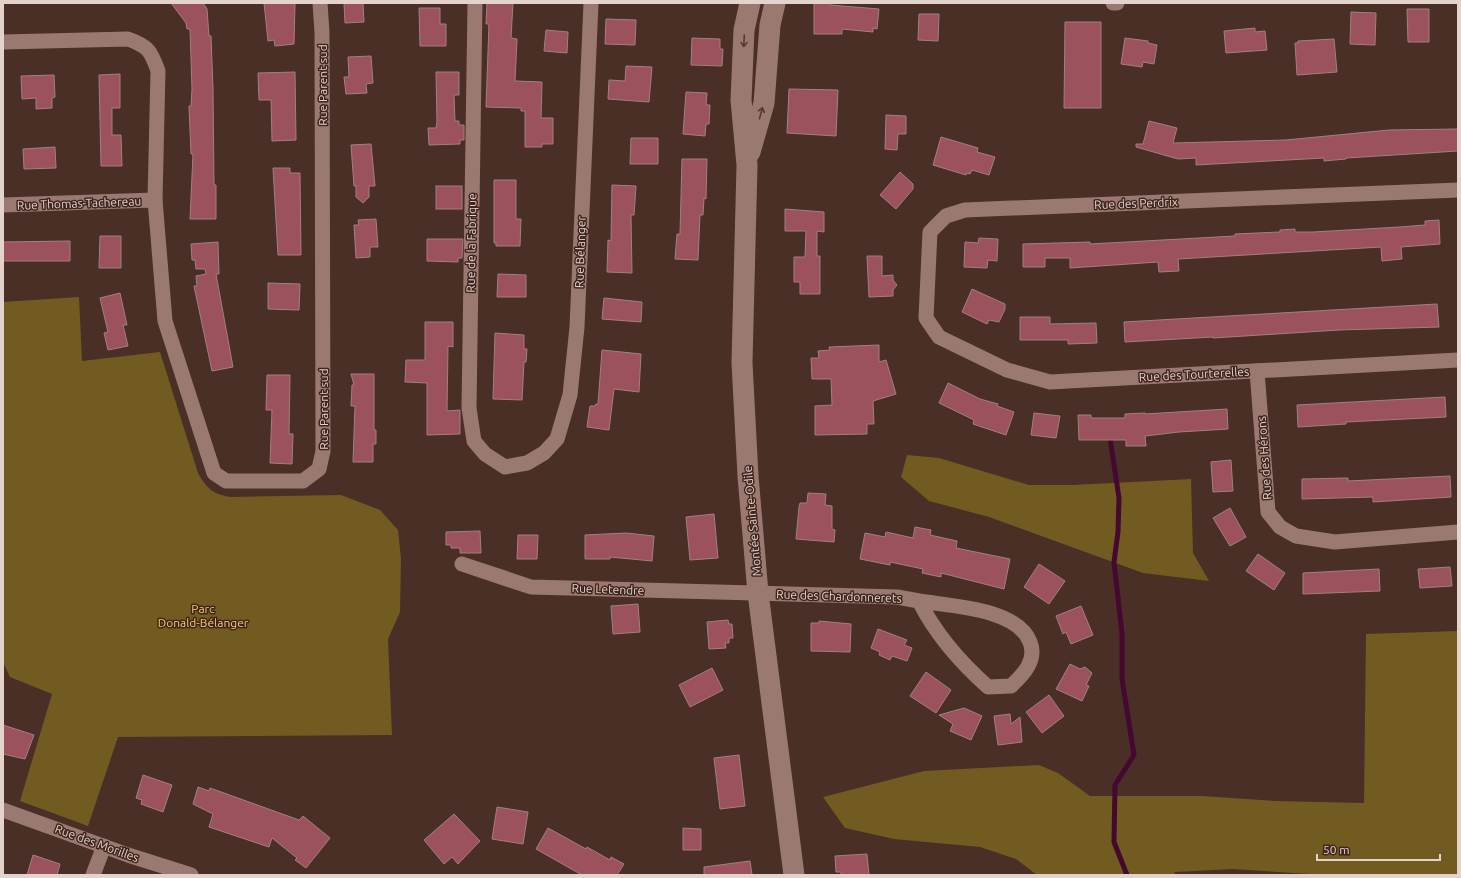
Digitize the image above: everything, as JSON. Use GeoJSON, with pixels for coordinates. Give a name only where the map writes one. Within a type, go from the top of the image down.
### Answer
{"type":"FeatureCollection","features":[{"type":"Feature","properties":{"kind":"main road","name":"Montée Sainte-Odile"},"geometry":{"type":"LineString","coordinates":[[750,3],[744,30],[741,100],[747,165],[742,363],[748,476],[758,593],[794,875]]}},
{"type":"Feature","properties":{"kind":"main road","name":"Montée Sainte-Odile"},"geometry":{"type":"LineString","coordinates":[[747,165],[764,103],[770,25],[774,3]]}},
{"type":"Feature","properties":{"kind":"street","name":"Rue Parent sud"},"geometry":{"type":"LineString","coordinates":[[3,42],[128,39],[141,44],[151,52],[158,71],[155,200],[165,321],[214,473],[226,481],[303,481],[319,469],[323,451],[322,32],[320,3]]}},
{"type":"Feature","properties":{"kind":"street","name":"Rue de la Fabrique"},"geometry":{"type":"LineString","coordinates":[[475,3],[469,408],[474,441],[485,454],[505,467]]}},
{"type":"Feature","properties":{"kind":"street","name":"Rue Bélanger"},"geometry":{"type":"LineString","coordinates":[[505,467],[527,463],[544,453],[558,439],[570,395],[577,327],[591,3]]}},
{"type":"Feature","properties":{"kind":"street","name":"Rue des Perdrix"},"geometry":{"type":"LineString","coordinates":[[940,337],[926,318],[930,232],[946,216],[965,210],[1458,190]]}},
{"type":"Feature","properties":{"kind":"street","name":"Rue Thomas-Tachereau"},"geometry":{"type":"LineString","coordinates":[[3,205],[155,200]]}},
{"type":"Feature","properties":{"kind":"street","name":"Rue des Tourterelles"},"geometry":{"type":"LineString","coordinates":[[940,337],[1007,370],[1050,382],[1458,360]]}},
{"type":"Feature","properties":{"kind":"street","name":"Rue des Hérons"},"geometry":{"type":"LineString","coordinates":[[1257,370],[1268,512],[1280,527],[1296,536],[1335,542],[1458,532]]}},
{"type":"Feature","properties":{"kind":"street","name":"Rue Letendre"},"geometry":{"type":"LineString","coordinates":[[462,564],[531,587],[758,593]]}},
{"type":"Feature","properties":{"kind":"street","name":"Rue des Chardonnerets"},"geometry":{"type":"LineString","coordinates":[[758,593],[897,597],[966,607],[1010,620],[1028,636],[1033,650],[1032,660],[1024,674],[1011,686],[988,687],[968,669],[928,618],[919,601]]}},
{"type":"Feature","properties":{"kind":"street","name":"Rue des Morilles"},"geometry":{"type":"LineString","coordinates":[[3,810],[191,875]]}},
{"type":"Feature","properties":{"kind":"street"},"geometry":{"type":"LineString","coordinates":[[93,875],[104,846]]}},
{"type":"Feature","properties":{"kind":"green space","name":"Parc Donald-Bélanger"},"geometry":{"type":"Polygon","coordinates":[[[79,297],[82,361],[160,352],[198,473],[207,487],[211,490],[220,495],[231,497],[341,495],[380,510],[398,530],[401,559],[400,612],[388,639],[392,735],[118,737],[88,826],[20,801],[52,694],[10,677],[3,662],[3,302],[79,297]]]}},
{"type":"Feature","properties":{"kind":"green space"},"geometry":{"type":"Polygon","coordinates":[[[907,455],[939,458],[1029,485],[1073,485],[1191,479],[1193,553],[1209,581],[1143,573],[989,517],[929,501],[901,477],[907,455]]]}},
{"type":"Feature","properties":{"kind":"green space"},"geometry":{"type":"Polygon","coordinates":[[[1458,631],[1458,875],[1326,875],[1232,869],[1175,872],[1174,875],[1037,875],[1016,859],[980,847],[894,839],[845,828],[823,797],[924,771],[1039,765],[1058,773],[1090,796],[1202,796],[1275,801],[1364,803],[1366,634],[1458,631]]]}},
{"type":"Feature","properties":{"kind":"building"},"geometry":{"type":"Polygon","coordinates":[[[171,3],[203,3],[207,9],[209,36],[211,36],[216,219],[190,219],[193,154],[191,154],[189,106],[191,106],[192,89],[190,29],[187,29],[186,23],[171,3]]]}},
{"type":"Feature","properties":{"kind":"building"},"geometry":{"type":"Polygon","coordinates":[[[264,3],[295,3],[294,44],[275,46],[274,40],[268,41],[264,3]]]}},
{"type":"Feature","properties":{"kind":"building"},"geometry":{"type":"Polygon","coordinates":[[[344,3],[363,3],[364,22],[345,23],[344,3]]]}},
{"type":"Feature","properties":{"kind":"building"},"geometry":{"type":"Polygon","coordinates":[[[487,3],[513,3],[511,38],[517,39],[515,81],[542,82],[541,118],[553,118],[553,144],[542,144],[542,147],[525,147],[525,111],[521,111],[521,108],[486,107],[489,24],[486,24],[487,3]]]}},
{"type":"Feature","properties":{"kind":"building"},"geometry":{"type":"Polygon","coordinates":[[[814,3],[830,3],[830,5],[879,9],[877,29],[873,28],[873,32],[842,29],[842,34],[814,34],[814,3]]]}},
{"type":"Feature","properties":{"kind":"building"},"geometry":{"type":"Polygon","coordinates":[[[419,8],[440,8],[440,24],[446,24],[446,46],[420,46],[419,8]]]}},
{"type":"Feature","properties":{"kind":"building"},"geometry":{"type":"Polygon","coordinates":[[[1407,9],[1429,9],[1429,42],[1408,42],[1407,9]]]}},
{"type":"Feature","properties":{"kind":"building"},"geometry":{"type":"Polygon","coordinates":[[[1351,12],[1376,13],[1375,45],[1350,44],[1351,12]]]}},
{"type":"Feature","properties":{"kind":"building"},"geometry":{"type":"Polygon","coordinates":[[[919,14],[939,14],[938,41],[918,40],[919,14]]]}},
{"type":"Feature","properties":{"kind":"building"},"geometry":{"type":"Polygon","coordinates":[[[606,19],[636,20],[635,45],[605,44],[606,19]]]}},
{"type":"Feature","properties":{"kind":"building"},"geometry":{"type":"Polygon","coordinates":[[[1065,22],[1101,22],[1101,108],[1064,108],[1065,22]]]}},
{"type":"Feature","properties":{"kind":"building"},"geometry":{"type":"Polygon","coordinates":[[[1255,28],[1255,32],[1265,31],[1267,50],[1226,53],[1224,31],[1255,28]]]}},
{"type":"Feature","properties":{"kind":"building"},"geometry":{"type":"Polygon","coordinates":[[[546,30],[568,32],[567,53],[544,51],[546,30]]]}},
{"type":"Feature","properties":{"kind":"building"},"geometry":{"type":"Polygon","coordinates":[[[692,38],[720,39],[720,49],[723,49],[722,66],[691,65],[692,38]]]}},
{"type":"Feature","properties":{"kind":"building"},"geometry":{"type":"Polygon","coordinates":[[[1125,38],[1148,41],[1148,43],[1157,45],[1154,64],[1143,62],[1142,67],[1121,64],[1125,38]]]}},
{"type":"Feature","properties":{"kind":"building"},"geometry":{"type":"Polygon","coordinates":[[[1334,39],[1337,72],[1297,75],[1295,43],[1298,43],[1298,41],[1334,39]]]}},
{"type":"Feature","properties":{"kind":"building"},"geometry":{"type":"Polygon","coordinates":[[[371,56],[373,83],[366,84],[367,93],[346,94],[344,77],[349,77],[348,57],[371,56]]]}},
{"type":"Feature","properties":{"kind":"building"},"geometry":{"type":"Polygon","coordinates":[[[626,66],[652,67],[649,102],[608,99],[609,80],[625,81],[626,66]]]}},
{"type":"Feature","properties":{"kind":"building"},"geometry":{"type":"Polygon","coordinates":[[[295,72],[296,140],[272,141],[271,100],[259,100],[258,73],[295,72]]]}},
{"type":"Feature","properties":{"kind":"building"},"geometry":{"type":"Polygon","coordinates":[[[436,72],[459,72],[459,95],[454,95],[455,121],[459,121],[459,125],[464,125],[464,140],[460,140],[460,144],[429,145],[428,128],[436,128],[437,122],[436,72]]]}},
{"type":"Feature","properties":{"kind":"building"},"geometry":{"type":"Polygon","coordinates":[[[120,74],[120,108],[112,108],[112,135],[121,135],[122,166],[101,166],[99,75],[120,74]]]}},
{"type":"Feature","properties":{"kind":"building"},"geometry":{"type":"Polygon","coordinates":[[[54,75],[55,97],[52,98],[52,108],[36,109],[36,98],[22,99],[21,76],[54,75]]]}},
{"type":"Feature","properties":{"kind":"building"},"geometry":{"type":"Polygon","coordinates":[[[789,89],[838,90],[836,136],[787,133],[789,89]]]}},
{"type":"Feature","properties":{"kind":"building"},"geometry":{"type":"Polygon","coordinates":[[[686,92],[707,93],[706,105],[710,105],[709,124],[706,124],[705,136],[683,134],[686,92]]]}},
{"type":"Feature","properties":{"kind":"building"},"geometry":{"type":"Polygon","coordinates":[[[886,115],[906,116],[906,134],[898,134],[897,150],[885,149],[886,115]]]}},
{"type":"Feature","properties":{"kind":"building"},"geometry":{"type":"Polygon","coordinates":[[[1149,121],[1177,128],[1173,143],[1286,140],[1389,130],[1458,129],[1458,151],[1346,158],[1324,161],[1324,158],[1196,165],[1196,158],[1178,159],[1136,147],[1136,144],[1143,144],[1149,121]]]}},
{"type":"Feature","properties":{"kind":"building"},"geometry":{"type":"Polygon","coordinates":[[[941,137],[978,148],[977,152],[995,157],[989,175],[972,170],[970,174],[967,173],[966,175],[933,165],[941,137]]]}},
{"type":"Feature","properties":{"kind":"building"},"geometry":{"type":"Polygon","coordinates":[[[631,138],[658,138],[658,164],[630,164],[631,138]]]}},
{"type":"Feature","properties":{"kind":"building"},"geometry":{"type":"Polygon","coordinates":[[[371,144],[375,186],[369,186],[369,197],[363,203],[356,197],[351,145],[371,144]]]}},
{"type":"Feature","properties":{"kind":"building"},"geometry":{"type":"Polygon","coordinates":[[[55,147],[56,168],[24,169],[23,149],[55,147]]]}},
{"type":"Feature","properties":{"kind":"building"},"geometry":{"type":"Polygon","coordinates":[[[682,159],[707,159],[706,199],[704,198],[703,215],[700,215],[698,260],[675,259],[677,234],[680,234],[682,159]]]}},
{"type":"Feature","properties":{"kind":"building"},"geometry":{"type":"Polygon","coordinates":[[[273,168],[290,168],[290,173],[300,173],[301,255],[278,255],[273,168]]]}},
{"type":"Feature","properties":{"kind":"building"},"geometry":{"type":"Polygon","coordinates":[[[900,172],[913,184],[913,189],[896,209],[880,195],[900,172]]]}},
{"type":"Feature","properties":{"kind":"building"},"geometry":{"type":"Polygon","coordinates":[[[494,180],[516,180],[516,219],[521,219],[520,246],[496,246],[496,243],[494,243],[494,180]]]}},
{"type":"Feature","properties":{"kind":"building"},"geometry":{"type":"Polygon","coordinates":[[[612,185],[636,186],[634,215],[631,215],[632,273],[607,272],[608,240],[611,241],[612,185]]]}},
{"type":"Feature","properties":{"kind":"building"},"geometry":{"type":"Polygon","coordinates":[[[436,186],[462,186],[462,209],[436,209],[436,186]]]}},
{"type":"Feature","properties":{"kind":"building"},"geometry":{"type":"Polygon","coordinates":[[[785,209],[824,212],[824,232],[817,231],[817,256],[820,256],[820,294],[800,294],[800,282],[794,282],[794,257],[805,257],[806,231],[785,231],[785,209]]]}},
{"type":"Feature","properties":{"kind":"building"},"geometry":{"type":"Polygon","coordinates":[[[376,219],[378,247],[370,247],[370,257],[356,258],[354,225],[359,225],[358,220],[376,219]]]}},
{"type":"Feature","properties":{"kind":"building"},"geometry":{"type":"Polygon","coordinates":[[[1439,220],[1440,244],[1401,247],[1402,259],[1382,261],[1381,247],[1178,259],[1179,271],[1159,272],[1158,262],[1070,268],[1070,258],[1045,258],[1045,267],[1023,267],[1023,244],[1090,242],[1090,244],[1235,236],[1235,234],[1280,232],[1280,230],[1295,229],[1295,232],[1313,232],[1400,227],[1425,225],[1425,221],[1439,220]]]}},
{"type":"Feature","properties":{"kind":"building"},"geometry":{"type":"Polygon","coordinates":[[[100,236],[121,236],[121,268],[99,268],[100,236]]]}},
{"type":"Feature","properties":{"kind":"building"},"geometry":{"type":"Polygon","coordinates":[[[979,238],[998,239],[997,261],[988,260],[987,268],[964,267],[965,242],[978,243],[979,238]]]}},
{"type":"Feature","properties":{"kind":"building"},"geometry":{"type":"Polygon","coordinates":[[[427,239],[463,239],[462,258],[458,258],[458,262],[427,261],[427,239]]]}},
{"type":"Feature","properties":{"kind":"building"},"geometry":{"type":"Polygon","coordinates":[[[70,241],[70,261],[3,261],[3,242],[70,241]]]}},
{"type":"Feature","properties":{"kind":"building"},"geometry":{"type":"Polygon","coordinates":[[[218,242],[219,274],[216,274],[233,367],[212,371],[194,286],[197,286],[196,276],[206,274],[205,269],[196,269],[195,260],[192,260],[191,244],[218,242]]]}},
{"type":"Feature","properties":{"kind":"building"},"geometry":{"type":"Polygon","coordinates":[[[867,256],[882,256],[882,276],[893,275],[893,280],[897,285],[893,290],[893,296],[869,297],[867,256]]]}},
{"type":"Feature","properties":{"kind":"building"},"geometry":{"type":"Polygon","coordinates":[[[498,274],[526,275],[526,297],[497,297],[498,274]]]}},
{"type":"Feature","properties":{"kind":"building"},"geometry":{"type":"Polygon","coordinates":[[[268,283],[300,284],[299,310],[268,309],[268,283]]]}},
{"type":"Feature","properties":{"kind":"building"},"geometry":{"type":"Polygon","coordinates":[[[972,289],[1005,304],[1005,309],[999,322],[989,320],[987,324],[962,312],[972,289]]]}},
{"type":"Feature","properties":{"kind":"building"},"geometry":{"type":"Polygon","coordinates":[[[120,293],[127,325],[123,325],[128,346],[108,350],[104,333],[108,332],[100,298],[120,293]]]}},
{"type":"Feature","properties":{"kind":"building"},"geometry":{"type":"Polygon","coordinates":[[[604,298],[642,302],[641,322],[602,319],[604,298]]]}},
{"type":"Feature","properties":{"kind":"building"},"geometry":{"type":"Polygon","coordinates":[[[1437,304],[1439,327],[1339,330],[1125,342],[1124,322],[1437,304]]]}},
{"type":"Feature","properties":{"kind":"building"},"geometry":{"type":"Polygon","coordinates":[[[1020,317],[1050,317],[1050,324],[1096,323],[1097,343],[1068,344],[1068,340],[1020,340],[1020,317]]]}},
{"type":"Feature","properties":{"kind":"building"},"geometry":{"type":"Polygon","coordinates":[[[425,322],[453,322],[453,347],[448,346],[447,411],[460,410],[460,434],[427,435],[427,383],[405,382],[406,360],[425,360],[425,322]]]}},
{"type":"Feature","properties":{"kind":"building"},"geometry":{"type":"Polygon","coordinates":[[[495,333],[524,335],[524,349],[527,349],[526,362],[524,362],[522,400],[493,399],[495,333]]]}},
{"type":"Feature","properties":{"kind":"building"},"geometry":{"type":"Polygon","coordinates":[[[879,345],[879,362],[886,360],[896,394],[873,401],[874,424],[867,424],[867,434],[815,435],[815,406],[832,405],[831,379],[812,379],[811,358],[819,358],[818,351],[830,350],[829,347],[879,345]]]}},
{"type":"Feature","properties":{"kind":"building"},"geometry":{"type":"Polygon","coordinates":[[[602,350],[641,354],[639,392],[614,389],[609,430],[587,427],[590,406],[595,406],[598,404],[602,350]]]}},
{"type":"Feature","properties":{"kind":"building"},"geometry":{"type":"Polygon","coordinates":[[[351,374],[374,374],[374,430],[376,430],[376,444],[373,444],[373,462],[353,462],[355,406],[351,406],[352,385],[354,385],[351,374]]]}},
{"type":"Feature","properties":{"kind":"building"},"geometry":{"type":"Polygon","coordinates":[[[267,375],[290,375],[289,434],[293,434],[292,464],[270,463],[272,410],[266,410],[267,375]]]}},
{"type":"Feature","properties":{"kind":"building"},"geometry":{"type":"Polygon","coordinates":[[[948,383],[980,399],[998,404],[997,406],[1014,412],[1006,435],[973,424],[974,420],[939,403],[948,383]]]}},
{"type":"Feature","properties":{"kind":"building"},"geometry":{"type":"Polygon","coordinates":[[[1445,397],[1446,417],[1346,422],[1346,424],[1298,427],[1297,405],[1445,397]]]}},
{"type":"Feature","properties":{"kind":"building"},"geometry":{"type":"Polygon","coordinates":[[[1227,409],[1228,429],[1145,436],[1146,446],[1126,446],[1126,440],[1079,440],[1078,415],[1091,415],[1091,418],[1125,418],[1125,414],[1227,409]]]}},
{"type":"Feature","properties":{"kind":"building"},"geometry":{"type":"Polygon","coordinates":[[[1034,413],[1060,416],[1056,438],[1031,435],[1034,413]]]}},
{"type":"Feature","properties":{"kind":"building"},"geometry":{"type":"Polygon","coordinates":[[[1231,460],[1233,491],[1213,492],[1211,462],[1231,460]]]}},
{"type":"Feature","properties":{"kind":"building"},"geometry":{"type":"Polygon","coordinates":[[[1450,476],[1451,497],[1373,502],[1373,497],[1302,499],[1302,479],[1348,478],[1348,481],[1450,476]]]}},
{"type":"Feature","properties":{"kind":"building"},"geometry":{"type":"Polygon","coordinates":[[[808,493],[826,494],[825,505],[832,506],[832,529],[835,530],[834,542],[796,539],[800,503],[807,503],[808,493]]]}},
{"type":"Feature","properties":{"kind":"building"},"geometry":{"type":"Polygon","coordinates":[[[1230,508],[1246,537],[1230,546],[1213,518],[1230,508]]]}},
{"type":"Feature","properties":{"kind":"building"},"geometry":{"type":"Polygon","coordinates":[[[714,514],[718,558],[690,560],[686,517],[714,514]]]}},
{"type":"Feature","properties":{"kind":"building"},"geometry":{"type":"Polygon","coordinates":[[[915,527],[931,530],[930,535],[957,541],[956,548],[1010,559],[1004,589],[941,573],[941,577],[922,573],[923,569],[890,562],[890,565],[860,559],[865,533],[885,537],[886,532],[913,538],[915,527]]]}},
{"type":"Feature","properties":{"kind":"building"},"geometry":{"type":"Polygon","coordinates":[[[480,531],[481,553],[460,553],[460,548],[451,548],[451,545],[446,545],[446,532],[480,531]]]}},
{"type":"Feature","properties":{"kind":"building"},"geometry":{"type":"Polygon","coordinates":[[[626,533],[654,536],[652,561],[610,557],[610,559],[585,559],[585,535],[626,533]]]}},
{"type":"Feature","properties":{"kind":"building"},"geometry":{"type":"Polygon","coordinates":[[[518,535],[538,535],[537,559],[517,559],[518,535]]]}},
{"type":"Feature","properties":{"kind":"building"},"geometry":{"type":"Polygon","coordinates":[[[1258,554],[1285,573],[1274,590],[1246,571],[1258,554]]]}},
{"type":"Feature","properties":{"kind":"building"},"geometry":{"type":"Polygon","coordinates":[[[1039,564],[1065,581],[1049,604],[1024,587],[1039,564]]]}},
{"type":"Feature","properties":{"kind":"building"},"geometry":{"type":"Polygon","coordinates":[[[1450,567],[1452,586],[1420,588],[1418,569],[1450,567]]]}},
{"type":"Feature","properties":{"kind":"building"},"geometry":{"type":"Polygon","coordinates":[[[1379,569],[1380,591],[1303,594],[1303,573],[1379,569]]]}},
{"type":"Feature","properties":{"kind":"building"},"geometry":{"type":"Polygon","coordinates":[[[638,604],[640,632],[613,634],[611,606],[638,604]]]}},
{"type":"Feature","properties":{"kind":"building"},"geometry":{"type":"Polygon","coordinates":[[[1081,606],[1093,635],[1071,644],[1066,632],[1063,634],[1056,616],[1081,606]]]}},
{"type":"Feature","properties":{"kind":"building"},"geometry":{"type":"Polygon","coordinates":[[[728,620],[729,624],[732,624],[733,638],[729,638],[729,643],[725,643],[726,648],[709,649],[707,622],[728,620]]]}},
{"type":"Feature","properties":{"kind":"building"},"geometry":{"type":"Polygon","coordinates":[[[819,621],[851,624],[850,652],[811,651],[811,623],[819,623],[819,621]]]}},
{"type":"Feature","properties":{"kind":"building"},"geometry":{"type":"Polygon","coordinates":[[[878,629],[907,640],[904,645],[912,648],[907,661],[892,656],[890,660],[879,655],[880,652],[871,648],[878,629]]]}},
{"type":"Feature","properties":{"kind":"building"},"geometry":{"type":"Polygon","coordinates":[[[1070,664],[1080,669],[1085,667],[1092,673],[1086,685],[1089,686],[1082,701],[1056,689],[1070,664]]]}},
{"type":"Feature","properties":{"kind":"building"},"geometry":{"type":"Polygon","coordinates":[[[712,668],[723,690],[690,707],[679,685],[712,668]]]}},
{"type":"Feature","properties":{"kind":"building"},"geometry":{"type":"Polygon","coordinates":[[[926,672],[951,690],[936,713],[910,696],[926,672]]]}},
{"type":"Feature","properties":{"kind":"building"},"geometry":{"type":"Polygon","coordinates":[[[1049,695],[1064,716],[1042,733],[1026,712],[1049,695]]]}},
{"type":"Feature","properties":{"kind":"building"},"geometry":{"type":"Polygon","coordinates":[[[964,708],[982,716],[971,740],[950,731],[953,724],[939,715],[964,708]]]}},
{"type":"Feature","properties":{"kind":"building"},"geometry":{"type":"Polygon","coordinates":[[[1010,714],[1011,724],[1020,717],[1022,742],[998,745],[994,716],[1010,714]]]}},
{"type":"Feature","properties":{"kind":"building"},"geometry":{"type":"Polygon","coordinates":[[[3,725],[34,735],[25,759],[3,754],[3,725]]]}},
{"type":"Feature","properties":{"kind":"building"},"geometry":{"type":"Polygon","coordinates":[[[739,755],[745,806],[720,809],[714,758],[739,755]]]}},
{"type":"Feature","properties":{"kind":"building"},"geometry":{"type":"Polygon","coordinates":[[[143,775],[172,785],[163,812],[141,804],[142,800],[136,798],[143,775]]]}},
{"type":"Feature","properties":{"kind":"building"},"geometry":{"type":"Polygon","coordinates":[[[198,787],[209,791],[210,788],[299,820],[303,816],[330,838],[306,868],[295,860],[297,858],[272,838],[269,847],[209,827],[213,814],[193,804],[198,787]]]}},
{"type":"Feature","properties":{"kind":"building"},"geometry":{"type":"Polygon","coordinates":[[[497,807],[528,812],[523,844],[492,839],[497,807]]]}},
{"type":"Feature","properties":{"kind":"building"},"geometry":{"type":"Polygon","coordinates":[[[454,814],[480,841],[458,864],[452,857],[444,864],[424,840],[454,814]]]}},
{"type":"Feature","properties":{"kind":"building"},"geometry":{"type":"Polygon","coordinates":[[[548,828],[586,849],[587,847],[610,860],[611,857],[624,864],[617,875],[582,875],[536,849],[548,828]]]}},
{"type":"Feature","properties":{"kind":"building"},"geometry":{"type":"Polygon","coordinates":[[[683,828],[701,829],[701,850],[683,850],[683,828]]]}},
{"type":"Feature","properties":{"kind":"building"},"geometry":{"type":"Polygon","coordinates":[[[867,854],[869,875],[841,875],[841,872],[836,872],[835,856],[867,854]]]}},
{"type":"Feature","properties":{"kind":"building"},"geometry":{"type":"Polygon","coordinates":[[[33,855],[60,864],[57,875],[27,875],[33,855]]]}},
{"type":"Feature","properties":{"kind":"building"},"geometry":{"type":"Polygon","coordinates":[[[750,861],[752,875],[704,875],[704,867],[750,861]]]}},
{"type":"Feature","properties":{"kind":"waterway"},"geometry":{"type":"LineString","coordinates":[[1110,438],[1119,498],[1118,532],[1114,562],[1122,634],[1122,679],[1134,755],[1115,785],[1114,842],[1127,875]]}}]}
